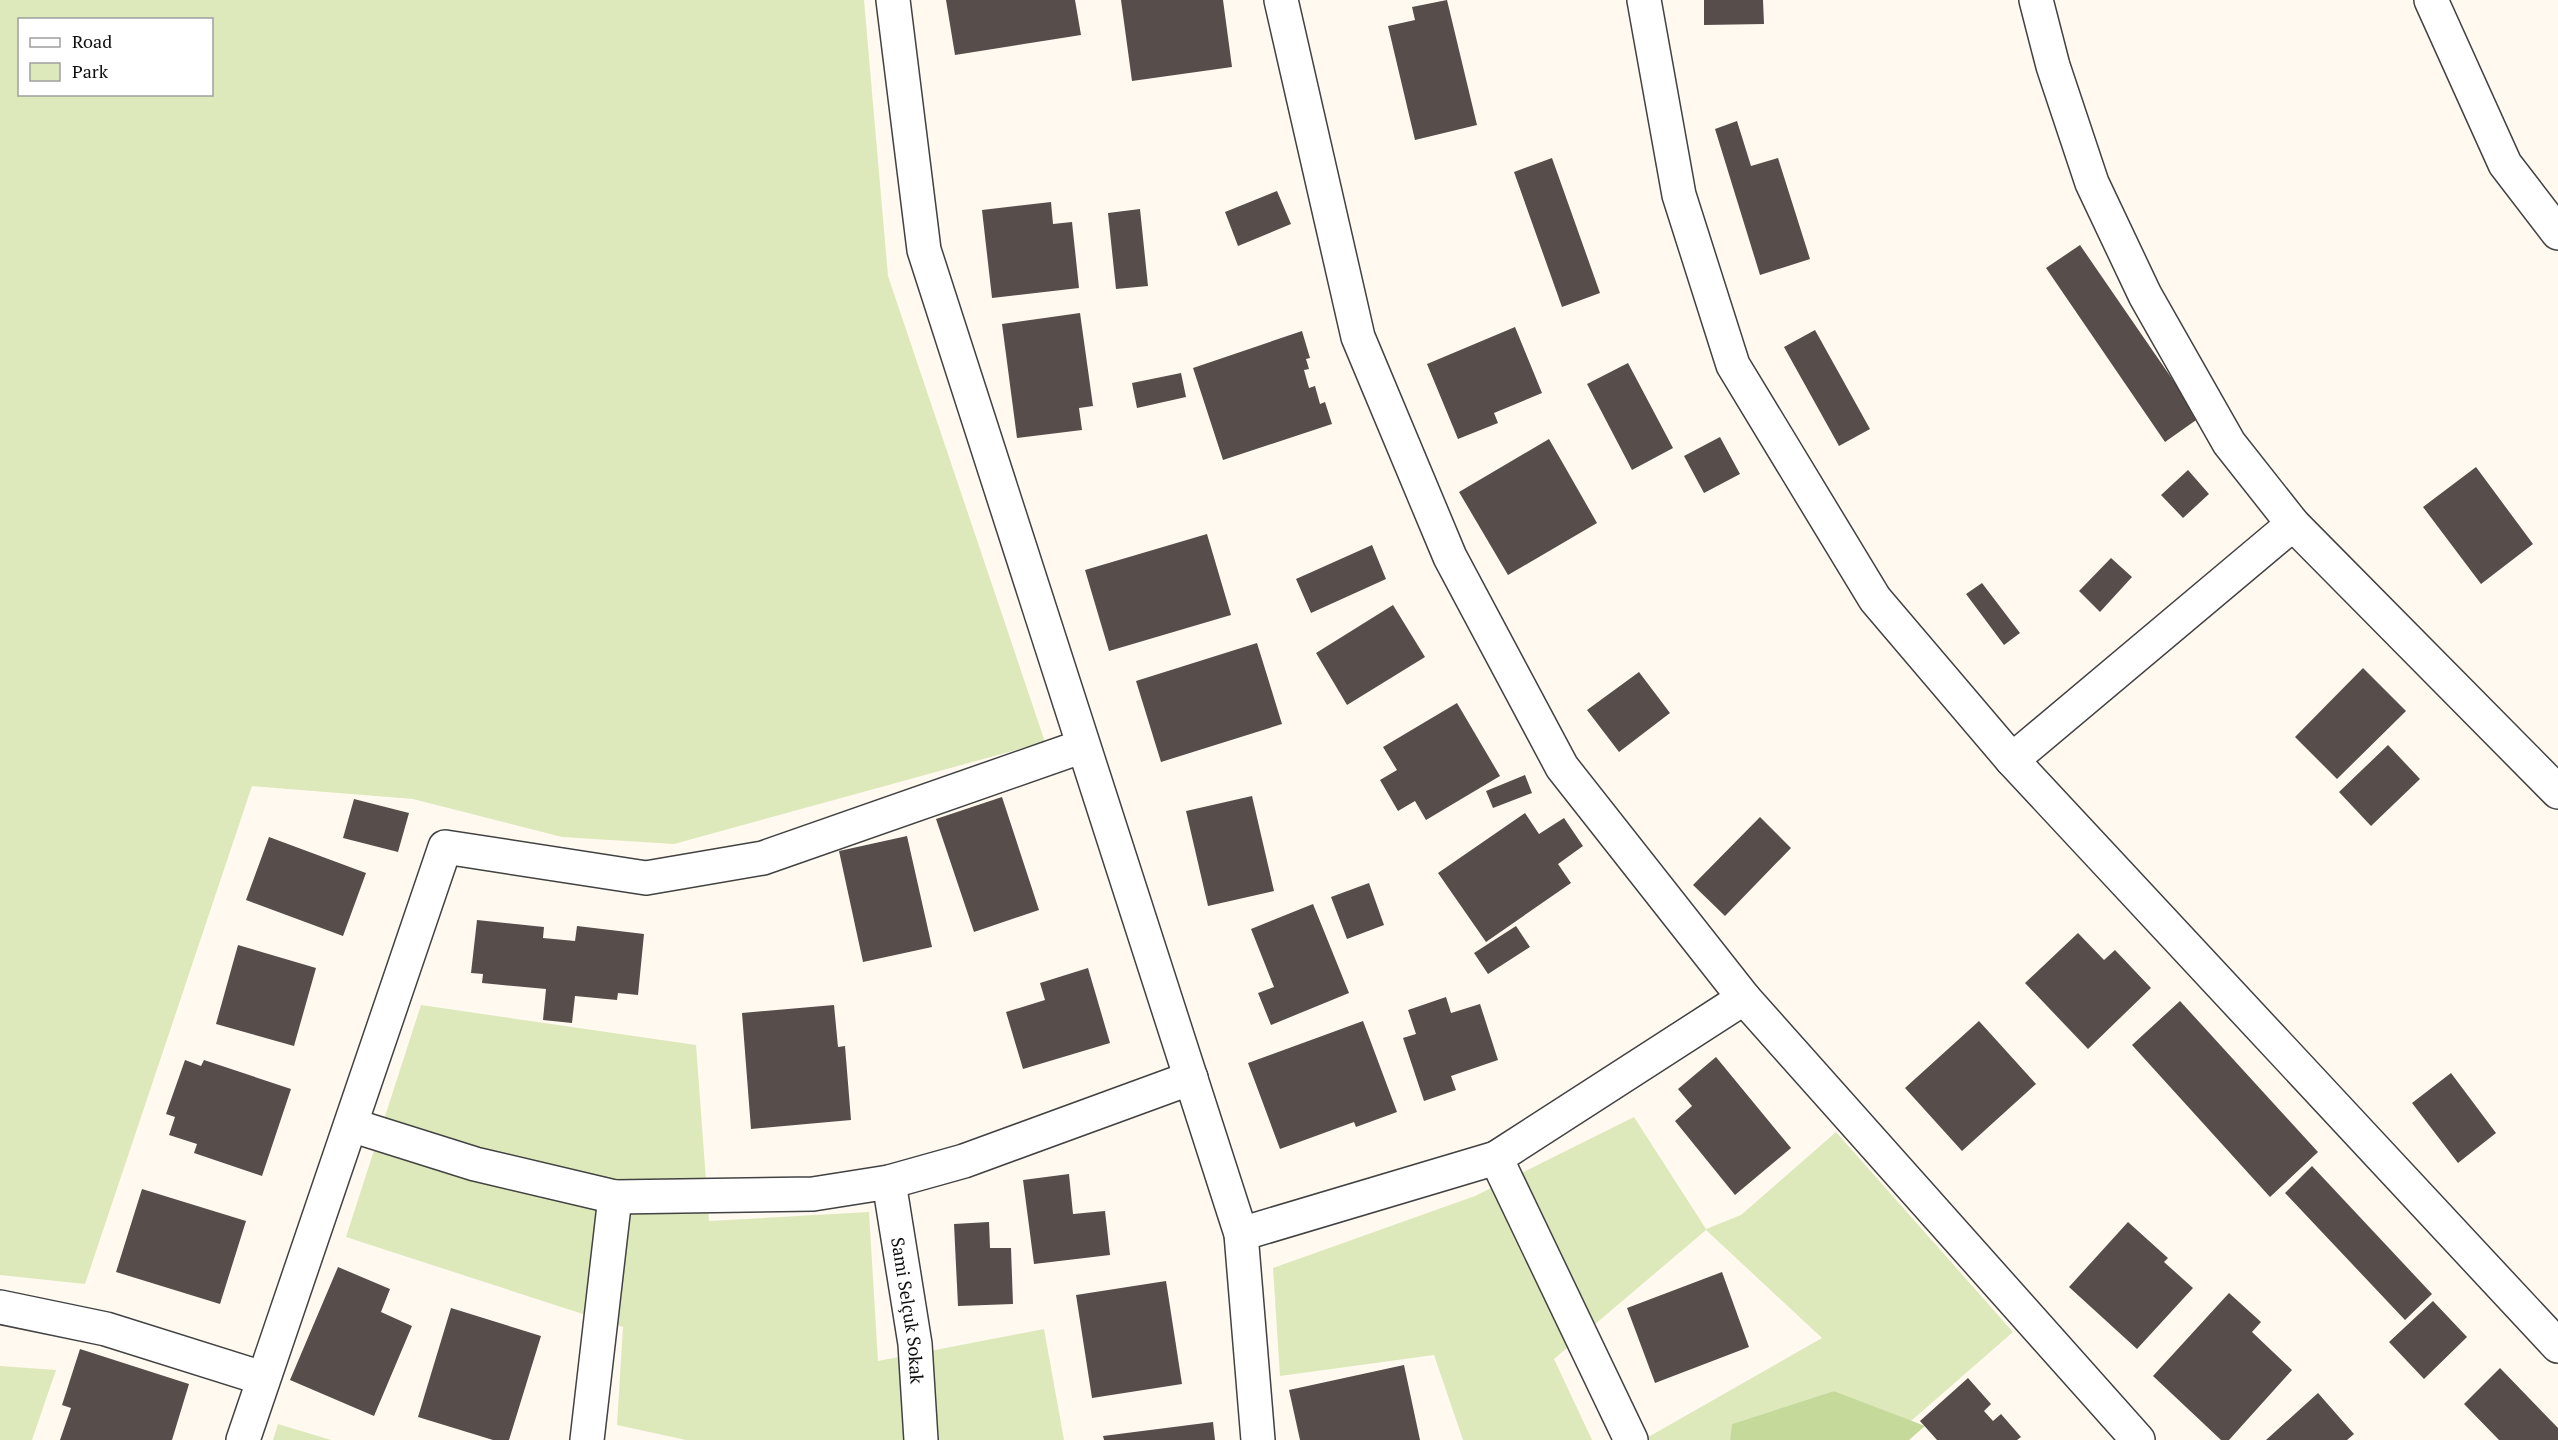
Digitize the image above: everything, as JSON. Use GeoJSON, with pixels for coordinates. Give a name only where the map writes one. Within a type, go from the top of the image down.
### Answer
{"type":"FeatureCollection","features":[{"type":"Feature","properties":{"kind":"street"},"geometry":{"type":"LineString","coordinates":[[893,0],[924,250],[1241,1234],[1258,1440]]}},
{"type":"Feature","properties":{"kind":"street"},"geometry":{"type":"LineString","coordinates":[[1281,0],[1358,337],[1449,557],[1562,767],[1744,998],[2138,1440]]}},
{"type":"Feature","properties":{"kind":"street"},"geometry":{"type":"LineString","coordinates":[[1644,0],[1679,195],[1733,365],[1875,599],[2012,760],[2558,1346]]}},
{"type":"Feature","properties":{"kind":"street"},"geometry":{"type":"LineString","coordinates":[[2036,0],[2053,66],[2092,183],[2145,295],[2229,443],[2293,524],[2558,792]]}},
{"type":"Feature","properties":{"kind":"street"},"geometry":{"type":"LineString","coordinates":[[2431,0],[2505,164],[2558,234]]}},
{"type":"Feature","properties":{"kind":"street"},"geometry":{"type":"LineString","coordinates":[[2012,760],[2293,524]]}},
{"type":"Feature","properties":{"kind":"street"},"geometry":{"type":"LineString","coordinates":[[243,1440],[262,1378],[445,847],[646,878],[763,858],[1083,746]]}},
{"type":"Feature","properties":{"kind":"street"},"geometry":{"type":"LineString","coordinates":[[1241,1234],[1496,1158],[1744,998]]}},
{"type":"Feature","properties":{"kind":"street"},"geometry":{"type":"LineString","coordinates":[[351,1125],[475,1164],[615,1197],[813,1194],[889,1182],[964,1161],[1191,1078]]}},
{"type":"Feature","properties":{"kind":"street"},"geometry":{"type":"LineString","coordinates":[[1496,1158],[1631,1440]]}},
{"type":"Feature","properties":{"kind":"street","name":"Sami Selçuk Sokak"},"geometry":{"type":"LineString","coordinates":[[889,1182],[915,1344],[921,1440]]}},
{"type":"Feature","properties":{"kind":"street"},"geometry":{"type":"LineString","coordinates":[[587,1440],[615,1197]]}},
{"type":"Feature","properties":{"kind":"street"},"geometry":{"type":"LineString","coordinates":[[0,1307],[106,1329],[262,1378]]}},
{"type":"Feature","properties":{"kind":"green space"},"geometry":{"type":"Polygon","coordinates":[[[0,0],[864,0],[888,276],[1045,742],[674,844],[562,837],[413,799],[252,786],[85,1284],[0,1275],[0,0]]]}},
{"type":"Feature","properties":{"kind":"green space"},"geometry":{"type":"Polygon","coordinates":[[[421,1005],[696,1045],[709,1221],[869,1212],[878,1361],[1044,1329],[1064,1440],[686,1440],[617,1425],[623,1327],[346,1237],[421,1005]]]}},
{"type":"Feature","properties":{"kind":"green space"},"geometry":{"type":"Polygon","coordinates":[[[1634,1117],[1706,1229],[1741,1215],[1836,1132],[2013,1332],[1911,1421],[1834,1391],[1732,1424],[1730,1440],[1643,1440],[1822,1338],[1706,1230],[1554,1359],[1592,1440],[1463,1440],[1434,1355],[1280,1376],[1273,1268],[1475,1196],[1634,1117]]]}},
{"type":"Feature","properties":{"kind":"green space"},"geometry":{"type":"Polygon","coordinates":[[[0,1366],[56,1370],[32,1440],[0,1440],[0,1366]]]}},
{"type":"Feature","properties":{"kind":"green space"},"geometry":{"type":"Polygon","coordinates":[[[1834,1391],[1925,1426],[1909,1440],[1730,1440],[1732,1424],[1834,1391]]]}},
{"type":"Feature","properties":{"kind":"green space"},"geometry":{"type":"Polygon","coordinates":[[[278,1424],[331,1440],[273,1440],[278,1424]]]}},
{"type":"Feature","properties":{"kind":"building"},"geometry":{"type":"Polygon","coordinates":[[[946,0],[1075,0],[1081,35],[955,55],[946,0]]]}},
{"type":"Feature","properties":{"kind":"building"},"geometry":{"type":"Polygon","coordinates":[[[1121,0],[1223,0],[1232,67],[1132,81],[1121,0]]]}},
{"type":"Feature","properties":{"kind":"building"},"geometry":{"type":"Polygon","coordinates":[[[1447,0],[1477,125],[1415,140],[1388,26],[1415,20],[1412,7],[1447,0]]]}},
{"type":"Feature","properties":{"kind":"building"},"geometry":{"type":"Polygon","coordinates":[[[1704,0],[1763,0],[1764,24],[1704,25],[1704,0]]]}},
{"type":"Feature","properties":{"kind":"building"},"geometry":{"type":"Polygon","coordinates":[[[1737,121],[1751,166],[1778,158],[1810,259],[1760,275],[1715,129],[1737,121]]]}},
{"type":"Feature","properties":{"kind":"building"},"geometry":{"type":"Polygon","coordinates":[[[1552,158],[1600,293],[1562,307],[1514,172],[1552,158]]]}},
{"type":"Feature","properties":{"kind":"building"},"geometry":{"type":"Polygon","coordinates":[[[1277,191],[1291,224],[1238,246],[1225,212],[1277,191]]]}},
{"type":"Feature","properties":{"kind":"building"},"geometry":{"type":"Polygon","coordinates":[[[1051,202],[1053,224],[1072,222],[1079,288],[992,298],[982,210],[1051,202]]]}},
{"type":"Feature","properties":{"kind":"building"},"geometry":{"type":"Polygon","coordinates":[[[1140,209],[1148,286],[1116,289],[1108,213],[1140,209]]]}},
{"type":"Feature","properties":{"kind":"building"},"geometry":{"type":"Polygon","coordinates":[[[2080,245],[2199,418],[2165,442],[2046,268],[2080,245]]]}},
{"type":"Feature","properties":{"kind":"building"},"geometry":{"type":"Polygon","coordinates":[[[1080,313],[1093,406],[1079,408],[1082,430],[1017,438],[1002,324],[1080,313]]]}},
{"type":"Feature","properties":{"kind":"building"},"geometry":{"type":"Polygon","coordinates":[[[1515,327],[1542,393],[1494,413],[1498,423],[1458,439],[1427,364],[1515,327]]]}},
{"type":"Feature","properties":{"kind":"building"},"geometry":{"type":"Polygon","coordinates":[[[1815,330],[1870,429],[1839,446],[1784,347],[1815,330]]]}},
{"type":"Feature","properties":{"kind":"building"},"geometry":{"type":"Polygon","coordinates":[[[1302,331],[1310,358],[1306,359],[1309,369],[1304,370],[1309,388],[1315,386],[1320,404],[1325,402],[1332,424],[1223,460],[1193,368],[1302,331]]]}},
{"type":"Feature","properties":{"kind":"building"},"geometry":{"type":"Polygon","coordinates":[[[1628,363],[1673,448],[1632,470],[1587,384],[1628,363]]]}},
{"type":"Feature","properties":{"kind":"building"},"geometry":{"type":"Polygon","coordinates":[[[1181,373],[1186,397],[1137,408],[1132,383],[1181,373]]]}},
{"type":"Feature","properties":{"kind":"building"},"geometry":{"type":"Polygon","coordinates":[[[1720,437],[1740,474],[1704,493],[1684,456],[1720,437]]]}},
{"type":"Feature","properties":{"kind":"building"},"geometry":{"type":"Polygon","coordinates":[[[1549,439],[1597,523],[1508,575],[1459,492],[1549,439]]]}},
{"type":"Feature","properties":{"kind":"building"},"geometry":{"type":"Polygon","coordinates":[[[2476,467],[2533,544],[2481,584],[2423,507],[2476,467]]]}},
{"type":"Feature","properties":{"kind":"building"},"geometry":{"type":"Polygon","coordinates":[[[2188,470],[2209,494],[2183,518],[2161,495],[2188,470]]]}},
{"type":"Feature","properties":{"kind":"building"},"geometry":{"type":"Polygon","coordinates":[[[1207,534],[1231,615],[1109,651],[1085,570],[1207,534]]]}},
{"type":"Feature","properties":{"kind":"building"},"geometry":{"type":"Polygon","coordinates":[[[1372,545],[1386,579],[1311,613],[1296,579],[1372,545]]]}},
{"type":"Feature","properties":{"kind":"building"},"geometry":{"type":"Polygon","coordinates":[[[2111,558],[2132,577],[2100,612],[2079,591],[2111,558]]]}},
{"type":"Feature","properties":{"kind":"building"},"geometry":{"type":"Polygon","coordinates":[[[1982,583],[2020,633],[2004,645],[1966,594],[1982,583]]]}},
{"type":"Feature","properties":{"kind":"building"},"geometry":{"type":"Polygon","coordinates":[[[1393,605],[1425,657],[1347,705],[1316,653],[1393,605]]]}},
{"type":"Feature","properties":{"kind":"building"},"geometry":{"type":"Polygon","coordinates":[[[1257,643],[1282,724],[1161,762],[1136,681],[1257,643]]]}},
{"type":"Feature","properties":{"kind":"building"},"geometry":{"type":"Polygon","coordinates":[[[2363,668],[2406,711],[2337,779],[2295,737],[2363,668]]]}},
{"type":"Feature","properties":{"kind":"building"},"geometry":{"type":"Polygon","coordinates":[[[1639,672],[1670,713],[1619,752],[1587,710],[1639,672]]]}},
{"type":"Feature","properties":{"kind":"building"},"geometry":{"type":"Polygon","coordinates":[[[1457,703],[1500,776],[1426,820],[1415,801],[1398,811],[1380,780],[1397,770],[1383,747],[1457,703]]]}},
{"type":"Feature","properties":{"kind":"building"},"geometry":{"type":"Polygon","coordinates":[[[2388,745],[2420,779],[2371,826],[2339,792],[2388,745]]]}},
{"type":"Feature","properties":{"kind":"building"},"geometry":{"type":"Polygon","coordinates":[[[1525,775],[1532,793],[1493,808],[1486,791],[1525,775]]]}},
{"type":"Feature","properties":{"kind":"building"},"geometry":{"type":"Polygon","coordinates":[[[1252,796],[1274,891],[1208,906],[1186,811],[1252,796]]]}},
{"type":"Feature","properties":{"kind":"building"},"geometry":{"type":"Polygon","coordinates":[[[1002,797],[1039,910],[974,932],[936,819],[1002,797]]]}},
{"type":"Feature","properties":{"kind":"building"},"geometry":{"type":"Polygon","coordinates":[[[354,799],[409,813],[398,852],[343,838],[354,799]]]}},
{"type":"Feature","properties":{"kind":"building"},"geometry":{"type":"Polygon","coordinates":[[[1525,813],[1539,834],[1564,818],[1583,846],[1558,864],[1571,883],[1486,942],[1438,873],[1525,813]]]}},
{"type":"Feature","properties":{"kind":"building"},"geometry":{"type":"Polygon","coordinates":[[[1760,817],[1791,848],[1725,916],[1693,885],[1760,817]]]}},
{"type":"Feature","properties":{"kind":"building"},"geometry":{"type":"Polygon","coordinates":[[[907,836],[932,947],[863,962],[839,851],[907,836]]]}},
{"type":"Feature","properties":{"kind":"building"},"geometry":{"type":"Polygon","coordinates":[[[269,837],[366,873],[343,936],[246,900],[269,837]]]}},
{"type":"Feature","properties":{"kind":"building"},"geometry":{"type":"Polygon","coordinates":[[[1369,883],[1384,925],[1347,939],[1331,897],[1369,883]]]}},
{"type":"Feature","properties":{"kind":"building"},"geometry":{"type":"Polygon","coordinates":[[[1313,904],[1349,993],[1271,1025],[1258,993],[1274,987],[1251,929],[1313,904]]]}},
{"type":"Feature","properties":{"kind":"building"},"geometry":{"type":"Polygon","coordinates":[[[477,920],[544,927],[543,938],[575,941],[577,926],[644,934],[638,995],[618,993],[617,1000],[575,996],[572,1023],[543,1020],[546,989],[482,983],[483,974],[471,973],[477,920]]]}},
{"type":"Feature","properties":{"kind":"building"},"geometry":{"type":"Polygon","coordinates":[[[1516,926],[1530,947],[1488,974],[1474,953],[1516,926]]]}},
{"type":"Feature","properties":{"kind":"building"},"geometry":{"type":"Polygon","coordinates":[[[2078,933],[2104,960],[2115,950],[2151,988],[2088,1049],[2025,983],[2078,933]]]}},
{"type":"Feature","properties":{"kind":"building"},"geometry":{"type":"Polygon","coordinates":[[[238,945],[316,968],[294,1046],[216,1024],[238,945]]]}},
{"type":"Feature","properties":{"kind":"building"},"geometry":{"type":"Polygon","coordinates":[[[1088,968],[1110,1043],[1023,1069],[1006,1012],[1045,1000],[1040,983],[1088,968]]]}},
{"type":"Feature","properties":{"kind":"building"},"geometry":{"type":"Polygon","coordinates":[[[1446,997],[1451,1013],[1480,1004],[1498,1060],[1451,1076],[1456,1090],[1424,1101],[1403,1038],[1416,1034],[1408,1010],[1446,997]]]}},
{"type":"Feature","properties":{"kind":"building"},"geometry":{"type":"Polygon","coordinates":[[[2180,1001],[2318,1152],[2270,1197],[2132,1045],[2180,1001]]]}},
{"type":"Feature","properties":{"kind":"building"},"geometry":{"type":"Polygon","coordinates":[[[834,1005],[838,1047],[845,1046],[851,1120],[751,1129],[742,1013],[834,1005]]]}},
{"type":"Feature","properties":{"kind":"building"},"geometry":{"type":"Polygon","coordinates":[[[1363,1021],[1397,1112],[1356,1127],[1354,1122],[1280,1149],[1248,1063],[1363,1021]]]}},
{"type":"Feature","properties":{"kind":"building"},"geometry":{"type":"Polygon","coordinates":[[[1979,1021],[2036,1084],[1962,1151],[1905,1088],[1979,1021]]]}},
{"type":"Feature","properties":{"kind":"building"},"geometry":{"type":"Polygon","coordinates":[[[1716,1057],[1791,1148],[1735,1195],[1675,1121],[1692,1106],[1678,1089],[1716,1057]]]}},
{"type":"Feature","properties":{"kind":"building"},"geometry":{"type":"Polygon","coordinates":[[[185,1060],[201,1066],[204,1060],[291,1089],[262,1176],[194,1153],[197,1144],[169,1135],[175,1117],[166,1114],[185,1060]]]}},
{"type":"Feature","properties":{"kind":"building"},"geometry":{"type":"Polygon","coordinates":[[[2451,1073],[2496,1133],[2458,1163],[2412,1103],[2451,1073]]]}},
{"type":"Feature","properties":{"kind":"building"},"geometry":{"type":"Polygon","coordinates":[[[2312,1166],[2432,1294],[2405,1320],[2285,1193],[2312,1166]]]}},
{"type":"Feature","properties":{"kind":"building"},"geometry":{"type":"Polygon","coordinates":[[[1069,1174],[1073,1214],[1105,1211],[1110,1255],[1034,1264],[1023,1180],[1069,1174]]]}},
{"type":"Feature","properties":{"kind":"building"},"geometry":{"type":"Polygon","coordinates":[[[142,1189],[246,1221],[220,1304],[116,1272],[142,1189]]]}},
{"type":"Feature","properties":{"kind":"building"},"geometry":{"type":"Polygon","coordinates":[[[989,1222],[990,1248],[1011,1248],[1013,1304],[958,1306],[954,1224],[989,1222]]]}},
{"type":"Feature","properties":{"kind":"building"},"geometry":{"type":"Polygon","coordinates":[[[2128,1222],[2168,1258],[2164,1262],[2193,1288],[2137,1349],[2069,1287],[2128,1222]]]}},
{"type":"Feature","properties":{"kind":"building"},"geometry":{"type":"Polygon","coordinates":[[[338,1267],[390,1289],[381,1312],[412,1326],[374,1416],[290,1380],[338,1267]]]}},
{"type":"Feature","properties":{"kind":"building"},"geometry":{"type":"Polygon","coordinates":[[[1722,1272],[1749,1347],[1655,1383],[1627,1308],[1722,1272]]]}},
{"type":"Feature","properties":{"kind":"building"},"geometry":{"type":"Polygon","coordinates":[[[1166,1281],[1182,1384],[1092,1398],[1076,1295],[1166,1281]]]}},
{"type":"Feature","properties":{"kind":"building"},"geometry":{"type":"Polygon","coordinates":[[[2229,1293],[2261,1322],[2252,1332],[2292,1370],[2229,1440],[2221,1440],[2153,1376],[2229,1293]]]}},
{"type":"Feature","properties":{"kind":"building"},"geometry":{"type":"Polygon","coordinates":[[[2433,1301],[2467,1337],[2424,1379],[2389,1342],[2433,1301]]]}},
{"type":"Feature","properties":{"kind":"building"},"geometry":{"type":"Polygon","coordinates":[[[451,1308],[541,1336],[509,1440],[493,1440],[418,1417],[451,1308]]]}},
{"type":"Feature","properties":{"kind":"building"},"geometry":{"type":"Polygon","coordinates":[[[80,1349],[189,1384],[172,1440],[60,1440],[71,1408],[62,1405],[80,1349]]]}},
{"type":"Feature","properties":{"kind":"building"},"geometry":{"type":"Polygon","coordinates":[[[1404,1365],[1420,1440],[1300,1440],[1289,1390],[1404,1365]]]}},
{"type":"Feature","properties":{"kind":"building"},"geometry":{"type":"Polygon","coordinates":[[[2500,1368],[2558,1428],[2558,1440],[2499,1440],[2464,1404],[2500,1368]]]}},
{"type":"Feature","properties":{"kind":"building"},"geometry":{"type":"Polygon","coordinates":[[[1968,1378],[1991,1404],[1984,1411],[1993,1421],[2001,1414],[2021,1437],[2017,1440],[1937,1440],[1920,1421],[1968,1378]]]}},
{"type":"Feature","properties":{"kind":"building"},"geometry":{"type":"Polygon","coordinates":[[[2318,1393],[2354,1434],[2347,1440],[2266,1440],[2318,1393]]]}},
{"type":"Feature","properties":{"kind":"building"},"geometry":{"type":"Polygon","coordinates":[[[1213,1422],[1215,1440],[1104,1440],[1103,1436],[1213,1422]]]}}]}
